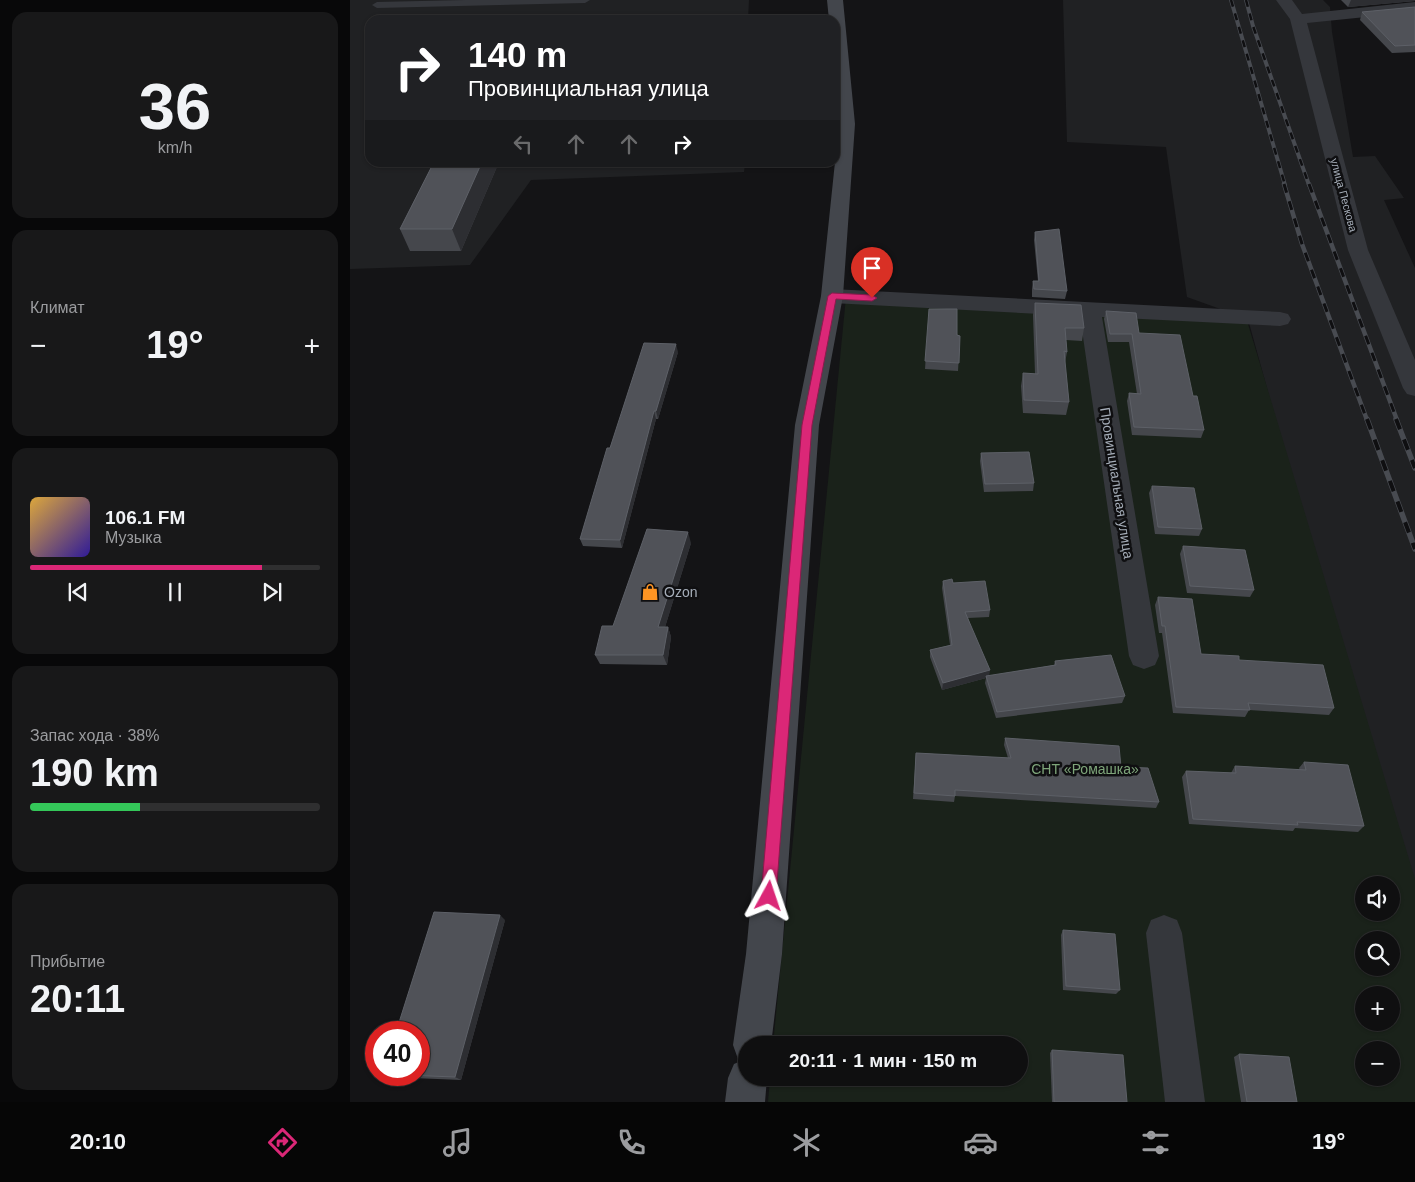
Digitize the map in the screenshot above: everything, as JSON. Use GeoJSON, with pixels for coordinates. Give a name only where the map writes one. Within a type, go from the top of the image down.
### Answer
{"type":"FeatureCollection","features":[{"type":"Feature","properties":{"kind":"street"},"geometry":{"type":"LineString","coordinates":[[836,0],[837,15]]}},
{"type":"Feature","properties":{"kind":"street","name":"улица Пескова"},"geometry":{"type":"LineString","coordinates":[[1284,0],[1298,19],[1358,250],[1415,388]]}},
{"type":"Feature","properties":{"kind":"street"},"geometry":{"type":"LineString","coordinates":[[1298,19],[1415,7]]}},
{"type":"Feature","properties":{"kind":"street"},"geometry":{"type":"LineString","coordinates":[[753,1036],[764,954],[807,425],[832,296],[846,124],[840,50]]}},
{"type":"Feature","properties":{"kind":"street"},"geometry":{"type":"LineString","coordinates":[[832,296],[1280,319]]}},
{"type":"Feature","properties":{"kind":"street","name":"Провинциальная улица"},"geometry":{"type":"LineString","coordinates":[[1090,310],[1144,656]]}},
{"type":"Feature","properties":{"kind":"street"},"geometry":{"type":"LineString","coordinates":[[1164,933],[1185,1102]]}},
{"type":"Feature","properties":{"kind":"street"},"geometry":{"type":"LineString","coordinates":[[744,1102],[747,1086]]}},
{"type":"Feature","properties":{"kind":"lane"},"geometry":{"type":"LineString","coordinates":[[378,5],[585,0]]}},
{"type":"Feature","properties":{"kind":"shaded area"},"geometry":{"type":"Polygon","coordinates":[[[350,0],[749,0],[748,15],[365,15],[365,167],[744,167],[744,172],[531,180],[470,265],[350,269],[350,0]]]}},
{"type":"Feature","properties":{"kind":"shaded area"},"geometry":{"type":"Polygon","coordinates":[[[1063,0],[1323,0],[1330,7],[1332,32],[1353,157],[1375,156],[1404,198],[1384,200],[1415,268],[1415,928],[1248,319],[1187,297],[1166,147],[1067,142],[1063,0]]]}},
{"type":"Feature","properties":{"kind":"green space","name":"СНТ «Ромашка»"},"geometry":{"type":"Polygon","coordinates":[[[846,297],[1245,314],[1415,879],[1415,1102],[768,1102],[769,1086],[1028,1086],[1028,1036],[774,1036],[846,297]]]}},
{"type":"Feature","properties":{"kind":"building"},"geometry":{"type":"Polygon","coordinates":[[[1415,7],[1415,45],[1395,46],[1362,12],[1415,7]]]}},
{"type":"Feature","properties":{"kind":"building"},"geometry":{"type":"Polygon","coordinates":[[[431,167],[480,167],[452,229],[400,229],[431,167]]]}},
{"type":"Feature","properties":{"kind":"building"},"geometry":{"type":"Polygon","coordinates":[[[1059,229],[1067,291],[1034,289],[1033,281],[1039,281],[1035,232],[1059,229]]]}},
{"type":"Feature","properties":{"kind":"building"},"geometry":{"type":"Polygon","coordinates":[[[1035,303],[1081,305],[1084,328],[1065,328],[1067,352],[1064,351],[1069,402],[1024,400],[1023,373],[1038,374],[1035,303]]]}},
{"type":"Feature","properties":{"kind":"building"},"geometry":{"type":"Polygon","coordinates":[[[929,309],[957,309],[957,335],[960,336],[959,363],[925,361],[929,309]]]}},
{"type":"Feature","properties":{"kind":"building"},"geometry":{"type":"Polygon","coordinates":[[[1106,311],[1136,313],[1139,333],[1180,335],[1193,396],[1197,396],[1204,430],[1134,427],[1129,393],[1141,394],[1132,334],[1110,334],[1106,311]]]}},
{"type":"Feature","properties":{"kind":"building"},"geometry":{"type":"Polygon","coordinates":[[[644,343],[676,344],[656,411],[654,411],[620,540],[580,539],[607,448],[610,448],[644,343]]]}},
{"type":"Feature","properties":{"kind":"building"},"geometry":{"type":"Polygon","coordinates":[[[1029,452],[1034,483],[985,484],[981,453],[1029,452]]]}},
{"type":"Feature","properties":{"kind":"building"},"geometry":{"type":"Polygon","coordinates":[[[1152,486],[1194,488],[1202,529],[1158,527],[1152,486]]]}},
{"type":"Feature","properties":{"kind":"building"},"geometry":{"type":"Polygon","coordinates":[[[647,529],[688,532],[658,627],[668,627],[663,655],[595,655],[602,626],[613,626],[647,529]]]}},
{"type":"Feature","properties":{"kind":"building"},"geometry":{"type":"Polygon","coordinates":[[[1183,546],[1245,550],[1254,590],[1190,586],[1183,546]]]}},
{"type":"Feature","properties":{"kind":"building"},"geometry":{"type":"Polygon","coordinates":[[[952,579],[953,583],[985,581],[990,610],[965,612],[990,670],[943,683],[930,650],[952,645],[943,581],[952,579]]]}},
{"type":"Feature","properties":{"kind":"building"},"geometry":{"type":"Polygon","coordinates":[[[1158,597],[1192,599],[1201,654],[1239,656],[1239,660],[1323,665],[1334,708],[1248,703],[1250,710],[1176,707],[1165,626],[1162,626],[1158,597]]]}},
{"type":"Feature","properties":{"kind":"building"},"geometry":{"type":"Polygon","coordinates":[[[1111,655],[1125,696],[997,712],[986,676],[1056,665],[1055,661],[1111,655]]]}},
{"type":"Feature","properties":{"kind":"building"},"geometry":{"type":"Polygon","coordinates":[[[1005,738],[1119,746],[1121,767],[1148,768],[1159,802],[955,790],[955,796],[914,793],[916,753],[1011,758],[1005,738]]]}},
{"type":"Feature","properties":{"kind":"building"},"geometry":{"type":"Polygon","coordinates":[[[1304,762],[1348,765],[1364,826],[1297,822],[1298,825],[1193,819],[1186,771],[1236,773],[1235,766],[1306,770],[1304,762]]]}},
{"type":"Feature","properties":{"kind":"building"},"geometry":{"type":"Polygon","coordinates":[[[434,912],[500,915],[455,1077],[430,1076],[430,1021],[399,1021],[434,912]]]}},
{"type":"Feature","properties":{"kind":"building"},"geometry":{"type":"Polygon","coordinates":[[[1063,930],[1115,934],[1120,990],[1066,986],[1063,930]]]}},
{"type":"Feature","properties":{"kind":"building"},"geometry":{"type":"Polygon","coordinates":[[[1052,1050],[1123,1055],[1127,1102],[1054,1102],[1052,1050]]]}},
{"type":"Feature","properties":{"kind":"building"},"geometry":{"type":"Polygon","coordinates":[[[1239,1054],[1289,1057],[1297,1102],[1247,1102],[1239,1054]]]}},
{"type":"Feature","properties":{"kind":"railway"},"geometry":{"type":"LineString","coordinates":[[1231,0],[1285,185]]}},
{"type":"Feature","properties":{"kind":"railway"},"geometry":{"type":"LineString","coordinates":[[1246,0],[1253,26],[1309,185]]}},
{"type":"Feature","properties":{"kind":"railway"},"geometry":{"type":"LineString","coordinates":[[1284,184],[1302,244],[1367,420]]}},
{"type":"Feature","properties":{"kind":"railway"},"geometry":{"type":"LineString","coordinates":[[1309,184],[1397,420]]}},
{"type":"Feature","properties":{"kind":"railway"},"geometry":{"type":"LineString","coordinates":[[1367,419],[1415,549]]}},
{"type":"Feature","properties":{"kind":"railway"},"geometry":{"type":"LineString","coordinates":[[1396,419],[1415,468]]}},
{"type":"Feature","properties":{"kind":"place","name":"Ozon"},"geometry":{"type":"Point","coordinates":[650,592]}},
{"type":"Feature","properties":{"kind":"route"},"geometry":{"type":"LineString","coordinates":[[769,896],[807,425],[832,296],[872,298]]}}]}
